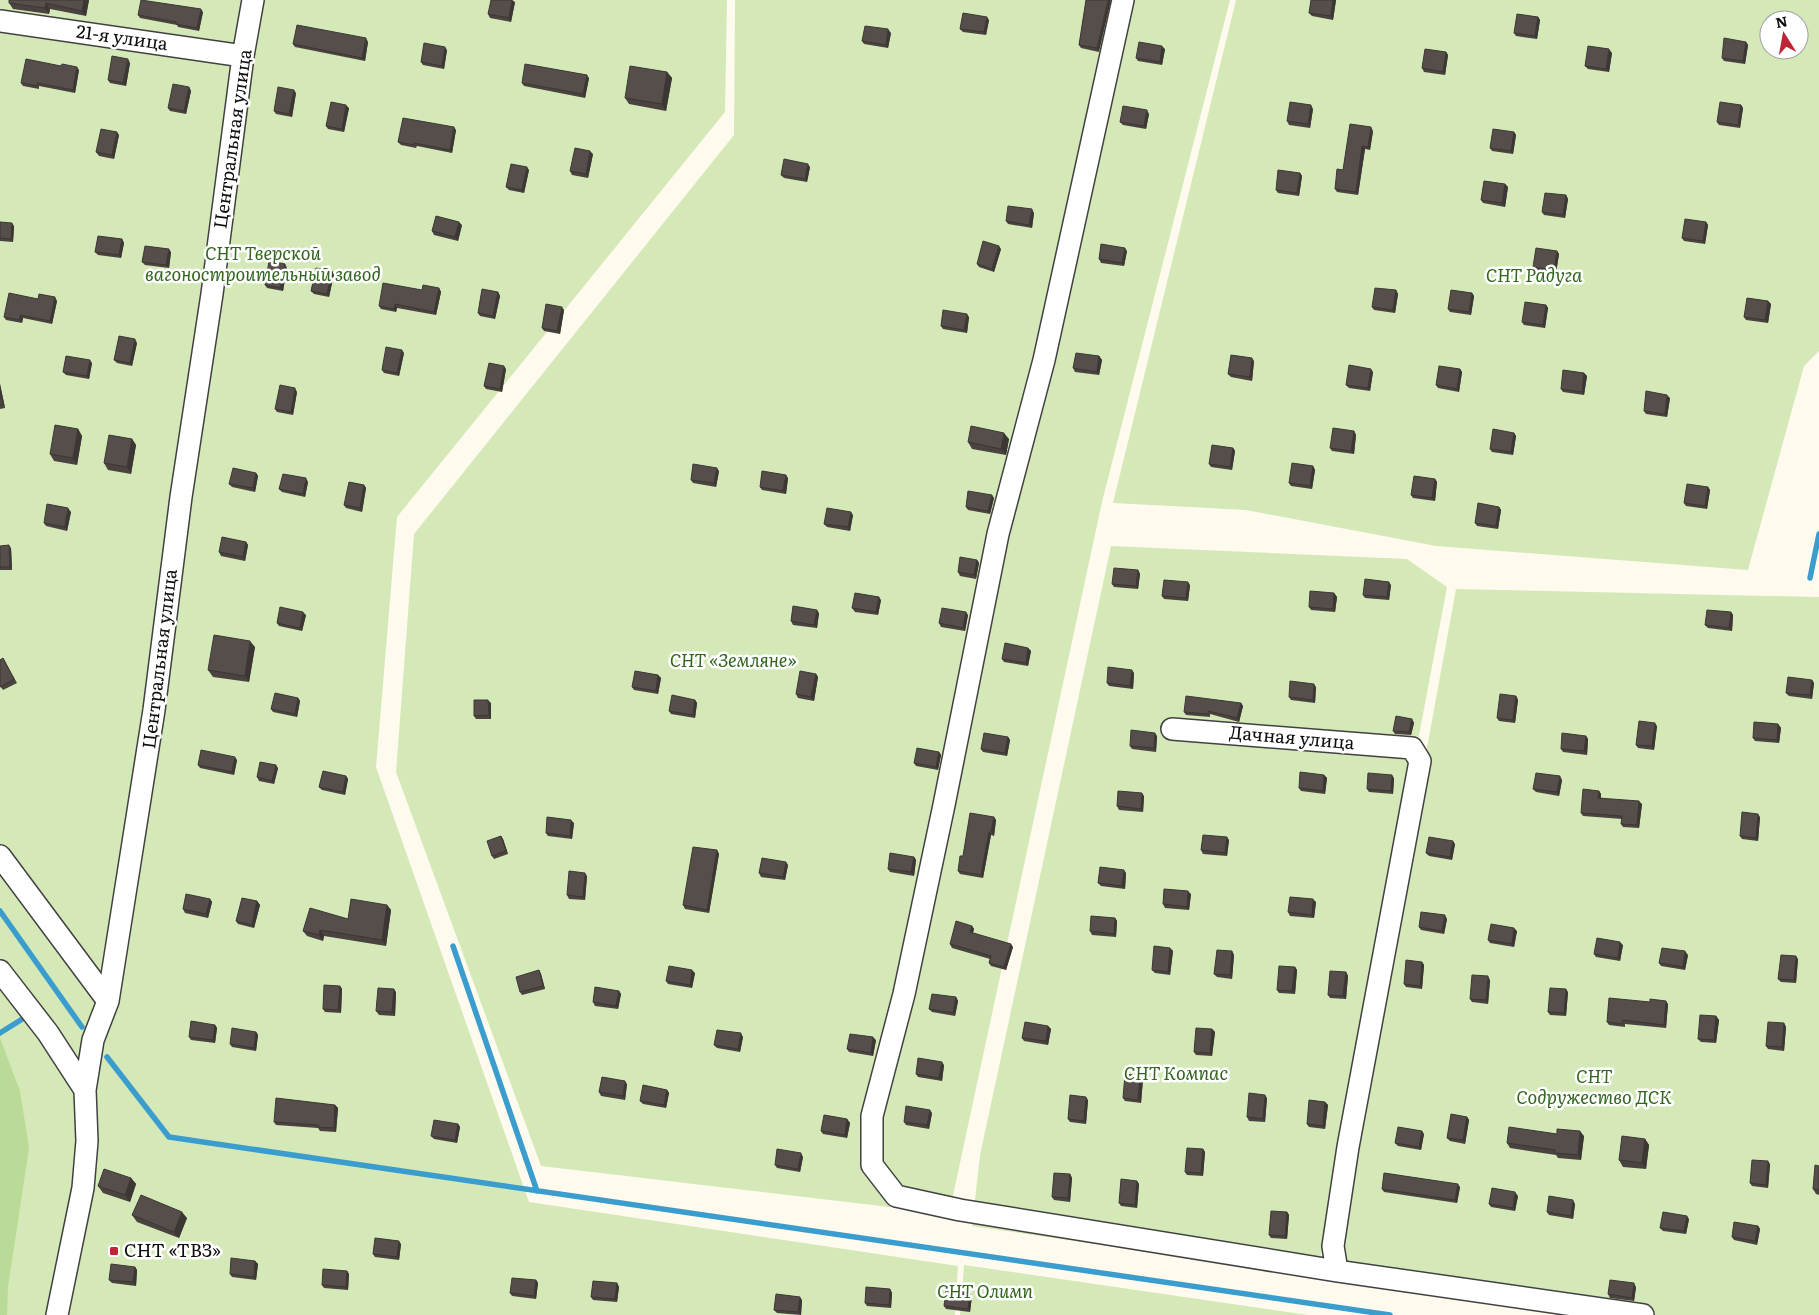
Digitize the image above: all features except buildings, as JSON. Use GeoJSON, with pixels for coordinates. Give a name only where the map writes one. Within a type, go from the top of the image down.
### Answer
{"type":"FeatureCollection","features":[{"type":"Feature","properties":{"kind":"street","name":"Центральная улица"},"geometry":{"type":"LineString","coordinates":[[57,1315],[83,1188],[87,1141],[85,1090],[92,1040],[108,1001],[154,710],[181,497],[212,294],[253,0]]}},
{"type":"Feature","properties":{"kind":"street"},"geometry":{"type":"LineString","coordinates":[[1123,0],[1044,360],[998,534],[904,994],[872,1116],[872,1165],[896,1196],[960,1210],[1337,1271],[1643,1315]]}},
{"type":"Feature","properties":{"kind":"street","name":"21-я улица"},"geometry":{"type":"LineString","coordinates":[[0,21],[244,56]]}},
{"type":"Feature","properties":{"kind":"street","name":"Дачная улица"},"geometry":{"type":"LineString","coordinates":[[1172,729],[1412,748],[1420,761],[1348,1147],[1333,1246],[1337,1271]]}},
{"type":"Feature","properties":{"kind":"street"},"geometry":{"type":"LineString","coordinates":[[0,856],[108,1001]]}},
{"type":"Feature","properties":{"kind":"street"},"geometry":{"type":"LineString","coordinates":[[0,971],[48,1033],[85,1090]]}},
{"type":"Feature","properties":{"kind":"green space","name":"СНТ Тверской вагоностроительный завод"},"geometry":{"type":"Polygon","coordinates":[[[0,0],[727,0],[725,112],[397,517],[376,767],[529,1202],[958,1266],[955,1315],[0,1315],[0,0]]]}},
{"type":"Feature","properties":{"kind":"green space","name":"СНТ «Земляне»"},"geometry":{"type":"Polygon","coordinates":[[[735,0],[1230,0],[1102,502],[949,1214],[541,1166],[396,772],[414,534],[734,135],[735,0]]]}},
{"type":"Feature","properties":{"kind":"green space","name":"СНТ Радуга"},"geometry":{"type":"Polygon","coordinates":[[[1236,0],[1819,0],[1819,351],[1804,366],[1748,570],[1436,546],[1246,510],[1113,503],[1236,0]]]}},
{"type":"Feature","properties":{"kind":"green space","name":"СНТ Компас"},"geometry":{"type":"Polygon","coordinates":[[[1111,546],[1407,559],[1447,587],[1317,1276],[972,1226],[980,1155],[1111,546]]]}},
{"type":"Feature","properties":{"kind":"green space","name":"СНТ Содружество ДСК"},"geometry":{"type":"Polygon","coordinates":[[[1456,589],[1819,597],[1819,1315],[1596,1315],[1330,1279],[1456,589]]]}},
{"type":"Feature","properties":{"kind":"green space"},"geometry":{"type":"Polygon","coordinates":[[[0,1038],[20,1091],[29,1148],[8,1287],[7,1315],[0,1315],[0,1038]]]}},
{"type":"Feature","properties":{"kind":"green space","name":"СНТ Олимп"},"geometry":{"type":"Polygon","coordinates":[[[964,1265],[1308,1315],[960,1315],[964,1265]]]}},
{"type":"Feature","properties":{"kind":"waterway"},"geometry":{"type":"LineString","coordinates":[[1810,578],[1819,534]]}},
{"type":"Feature","properties":{"kind":"waterway"},"geometry":{"type":"LineString","coordinates":[[0,911],[82,1027]]}},
{"type":"Feature","properties":{"kind":"waterway"},"geometry":{"type":"LineString","coordinates":[[453,946],[537,1191]]}},
{"type":"Feature","properties":{"kind":"waterway"},"geometry":{"type":"LineString","coordinates":[[0,1033],[24,1018]]}},
{"type":"Feature","properties":{"kind":"waterway"},"geometry":{"type":"LineString","coordinates":[[107,1057],[169,1137],[1390,1315]]}},
{"type":"Feature","properties":{"kind":"place","name":"СНТ «ТВЗ»"},"geometry":{"type":"Point","coordinates":[114,1251]}}]}
